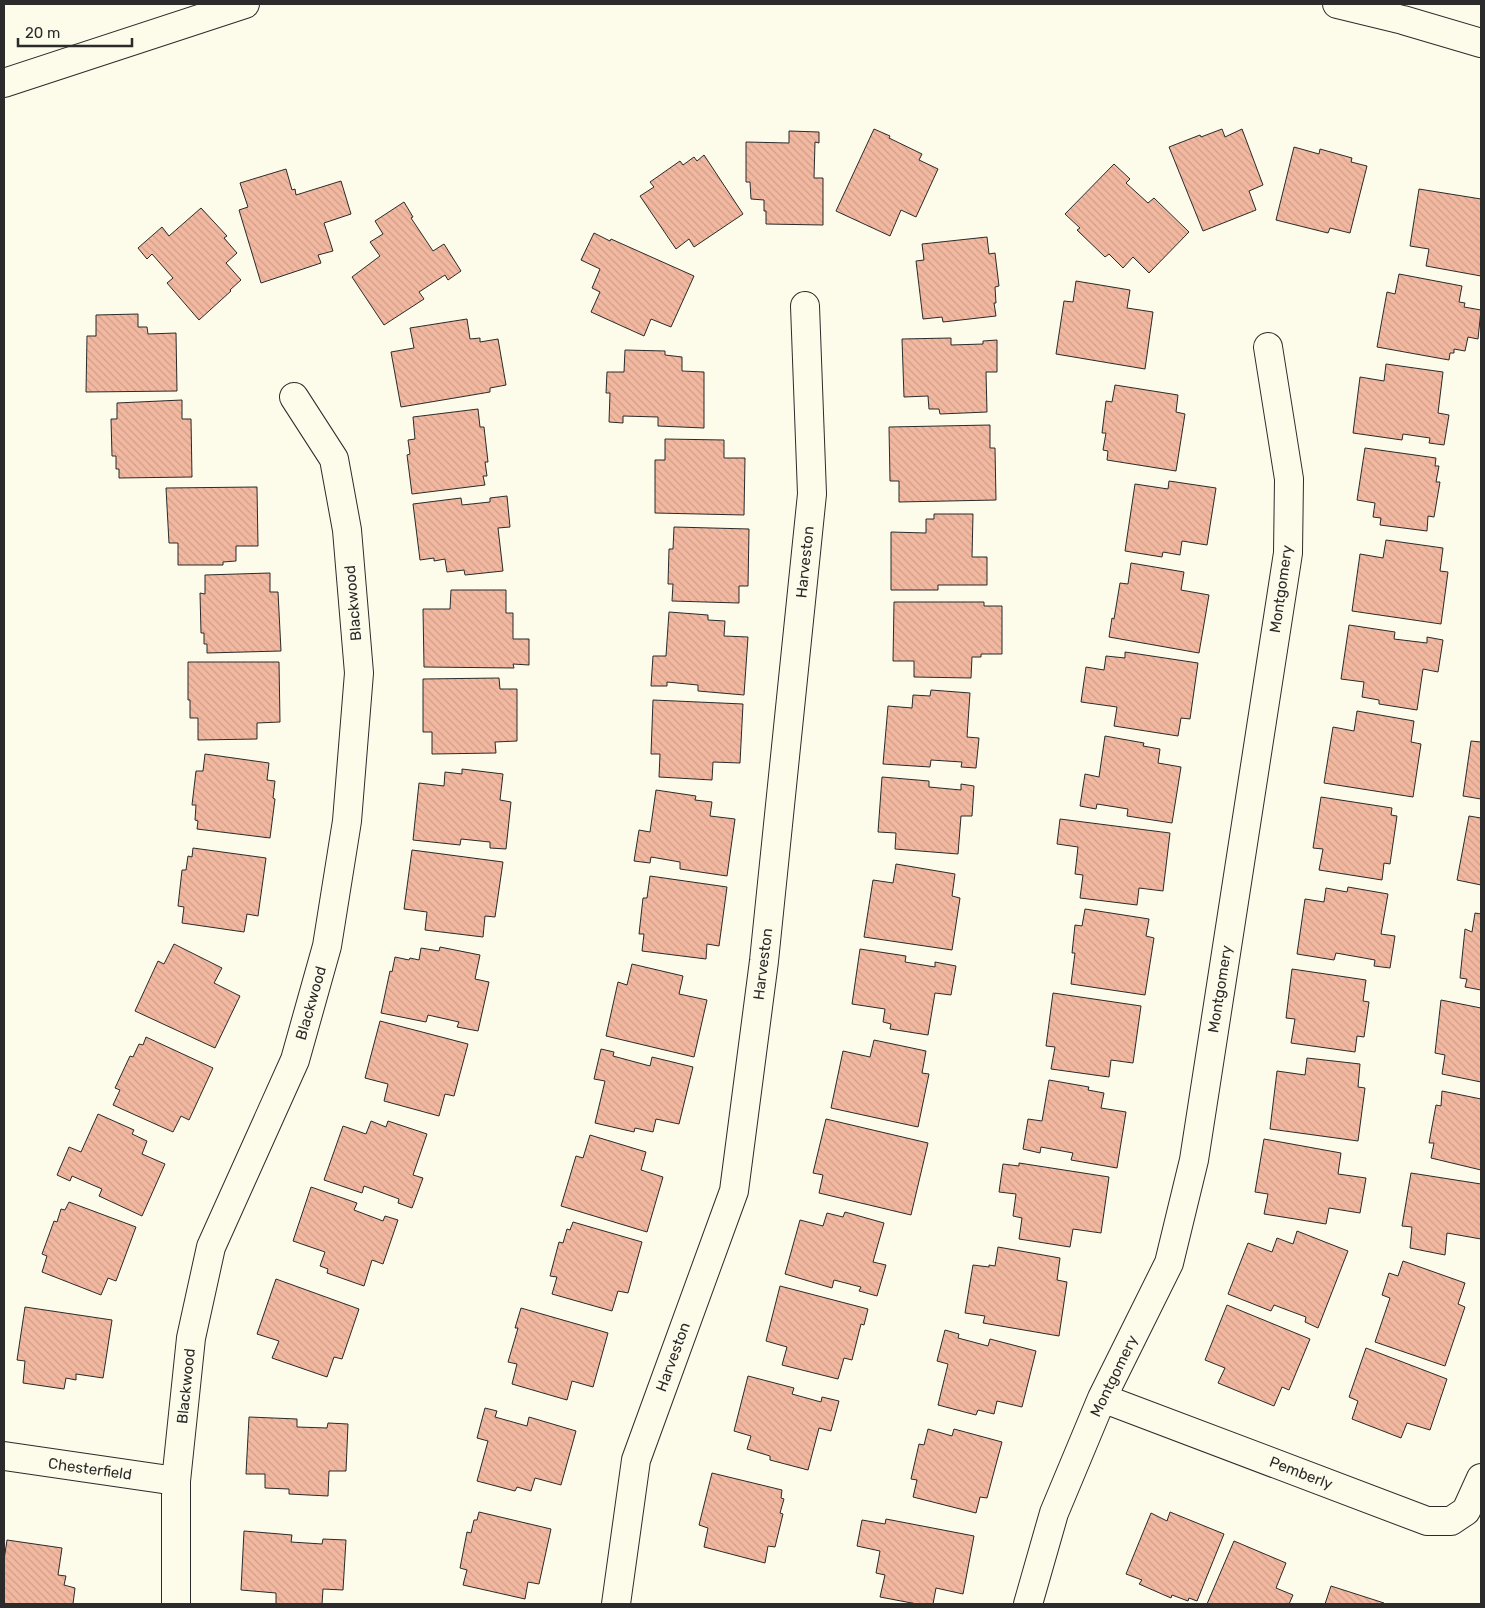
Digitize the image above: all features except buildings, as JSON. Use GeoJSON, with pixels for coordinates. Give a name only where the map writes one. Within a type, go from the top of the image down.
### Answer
{"type":"FeatureCollection","features":[{"type":"Feature","properties":{"kind":"street"},"geometry":{"type":"LineString","coordinates":[[4,83],[244,4]]}},
{"type":"Feature","properties":{"kind":"street"},"geometry":{"type":"LineString","coordinates":[[1337,4],[1403,20],[1481,43]]}},
{"type":"Feature","properties":{"kind":"street","name":"Harveston"},"geometry":{"type":"LineString","coordinates":[[616,1604],[636,1460],[734,1191],[765,951],[812,494],[805,306]]}},
{"type":"Feature","properties":{"kind":"street","name":"Montgomery"},"geometry":{"type":"LineString","coordinates":[[1028,1604],[1054,1513],[1102,1398],[1169,1263],[1194,1160],[1288,553],[1289,479],[1268,347]]}},
{"type":"Feature","properties":{"kind":"street","name":"Blackwood"},"geometry":{"type":"LineString","coordinates":[[176,1604],[176,1480],[191,1338],[211,1247],[296,1060],[327,946],[347,821],[359,673],[347,530],[334,459],[294,397]]}},
{"type":"Feature","properties":{"kind":"street","name":"Pemberly"},"geometry":{"type":"LineString","coordinates":[[1102,1398],[1427,1521],[1451,1521],[1466,1511],[1481,1478]]}},
{"type":"Feature","properties":{"kind":"street","name":"Chesterfield"},"geometry":{"type":"LineString","coordinates":[[4,1456],[176,1480]]}}]}
